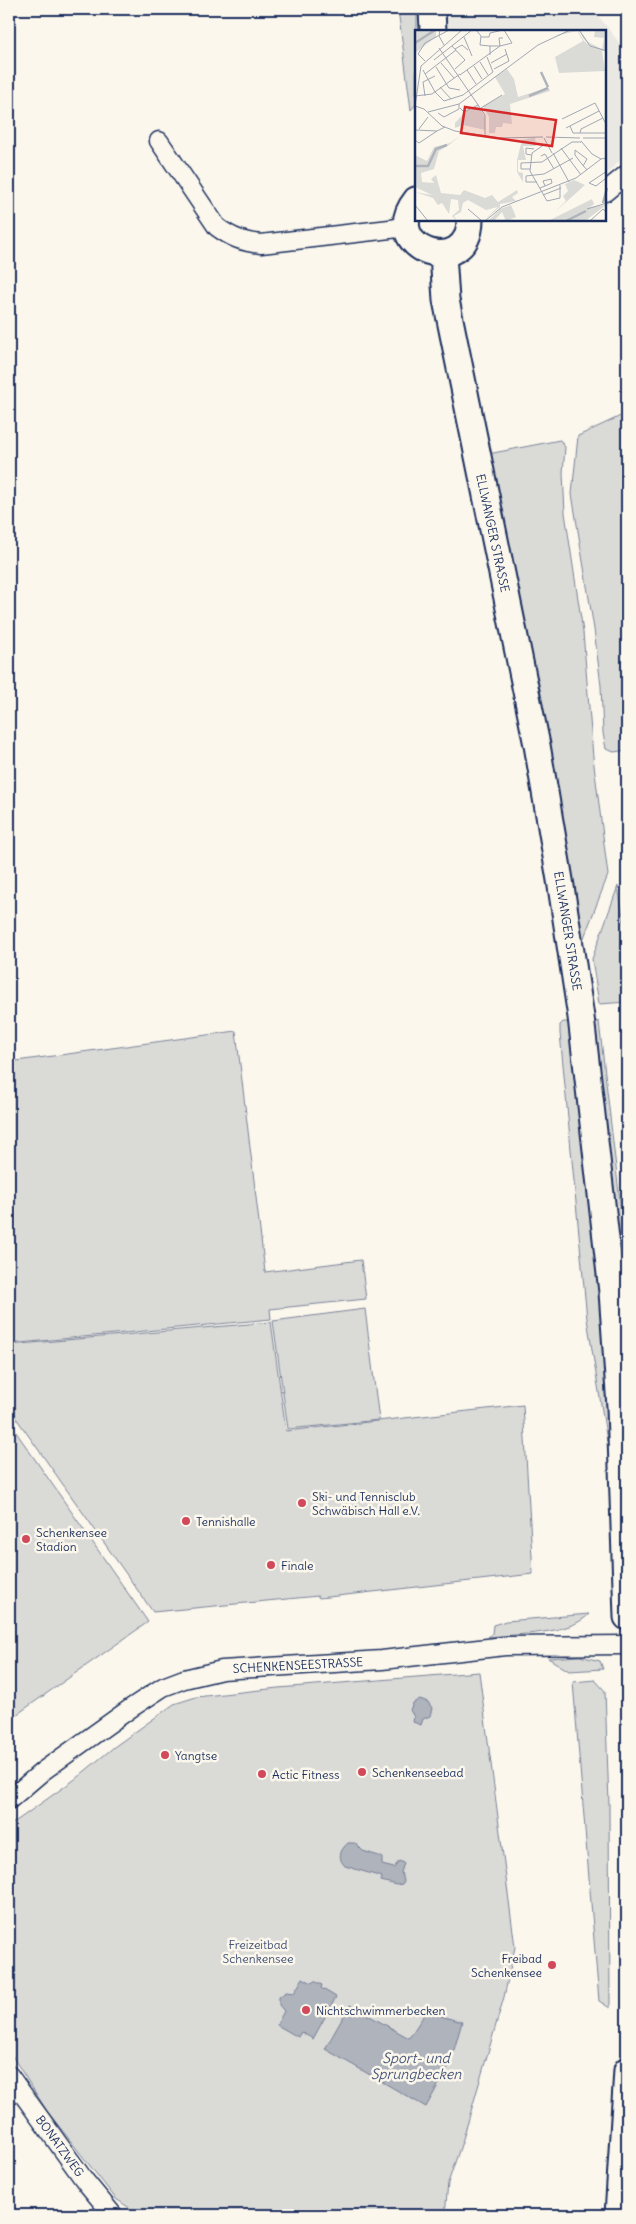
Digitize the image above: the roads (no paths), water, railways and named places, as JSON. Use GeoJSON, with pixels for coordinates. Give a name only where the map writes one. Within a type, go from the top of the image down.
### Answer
{"type":"FeatureCollection","features":[{"type":"Feature","properties":{"kind":"main road"},"geometry":{"type":"LineString","coordinates":[[432,9],[433,30]]}},
{"type":"Feature","properties":{"kind":"main road"},"geometry":{"type":"LineString","coordinates":[[415,202],[407,216],[407,227],[409,236],[423,251],[443,254],[459,246],[473,221]]}},
{"type":"Feature","properties":{"kind":"main road","name":"ELLWANGER STRASSE"},"geometry":{"type":"LineString","coordinates":[[443,254],[446,300],[537,746],[581,1017],[612,1292],[620,1407],[627,1617]]}},
{"type":"Feature","properties":{"kind":"main road"},"geometry":{"type":"LineString","coordinates":[[618,2215],[627,2070]]}},
{"type":"Feature","properties":{"kind":"street"},"geometry":{"type":"LineString","coordinates":[[159,141],[217,227],[231,237],[243,242],[261,244],[407,227]]}},
{"type":"Feature","properties":{"kind":"street"},"geometry":{"type":"LineString","coordinates":[[606,191],[625,181]]}},
{"type":"Feature","properties":{"kind":"street","name":"SCHENKENSEESTRASSE"},"geometry":{"type":"LineString","coordinates":[[9,1800],[43,1771],[131,1708],[163,1687],[184,1678],[222,1670],[382,1660],[506,1646],[627,1645]]}},
{"type":"Feature","properties":{"kind":"street","name":"BONATZWEG"},"geometry":{"type":"LineString","coordinates":[[9,2075],[85,2181],[113,2215]]}},
{"type":"Feature","properties":{"kind":"water"},"geometry":{"type":"Polygon","coordinates":[[[420,1699],[428,1702],[432,1708],[430,1716],[423,1719],[421,1725],[413,1722],[414,1717],[410,1710],[413,1703],[420,1699]]]}},
{"type":"Feature","properties":{"kind":"water"},"geometry":{"type":"Polygon","coordinates":[[[348,1843],[355,1843],[363,1851],[382,1857],[382,1865],[394,1868],[399,1861],[404,1863],[401,1872],[404,1881],[402,1884],[397,1885],[381,1881],[382,1877],[345,1866],[340,1857],[343,1848],[348,1843]]]}},
{"type":"Feature","properties":{"kind":"water","name":"Nichtschwimmerbecken"},"geometry":{"type":"Polygon","coordinates":[[[303,1978],[312,1983],[314,1981],[322,1985],[321,1988],[336,1997],[313,2039],[301,2032],[298,2037],[277,2025],[284,2011],[279,2005],[279,1997],[286,1992],[294,1993],[303,1978]]]}},
{"type":"Feature","properties":{"kind":"water","name":"Sport- und Sprungbecken"},"geometry":{"type":"Polygon","coordinates":[[[350,2005],[409,2038],[426,2012],[462,2022],[450,2064],[426,2107],[325,2049],[350,2005]]]}},
{"type":"Feature","properties":{"kind":"place","name":"Ski- und Tennisclub Schwäbisch Hall e.V."},"geometry":{"type":"Point","coordinates":[302,1503]}},
{"type":"Feature","properties":{"kind":"place","name":"Tennishalle"},"geometry":{"type":"Point","coordinates":[186,1521]}},
{"type":"Feature","properties":{"kind":"place","name":"Schenkensee Stadion"},"geometry":{"type":"Point","coordinates":[26,1539]}},
{"type":"Feature","properties":{"kind":"place","name":"Finale"},"geometry":{"type":"Point","coordinates":[271,1565]}},
{"type":"Feature","properties":{"kind":"place","name":"Yangtse"},"geometry":{"type":"Point","coordinates":[165,1755]}},
{"type":"Feature","properties":{"kind":"place","name":"Schenkenseebad"},"geometry":{"type":"Point","coordinates":[362,1772]}},
{"type":"Feature","properties":{"kind":"place","name":"Actic Fitness"},"geometry":{"type":"Point","coordinates":[262,1774]}},
{"type":"Feature","properties":{"kind":"place","name":"Freibad Schenkensee"},"geometry":{"type":"Point","coordinates":[552,1965]}},
{"type":"Feature","properties":{"kind":"place","name":"Nichtschwimmerbecken"},"geometry":{"type":"Point","coordinates":[306,2010]}},
{"type":"Feature","properties":{"kind":"park label","name":"Freizeitbad Schenkensee"},"geometry":{"type":"Point","coordinates":[258,1951]}}]}
